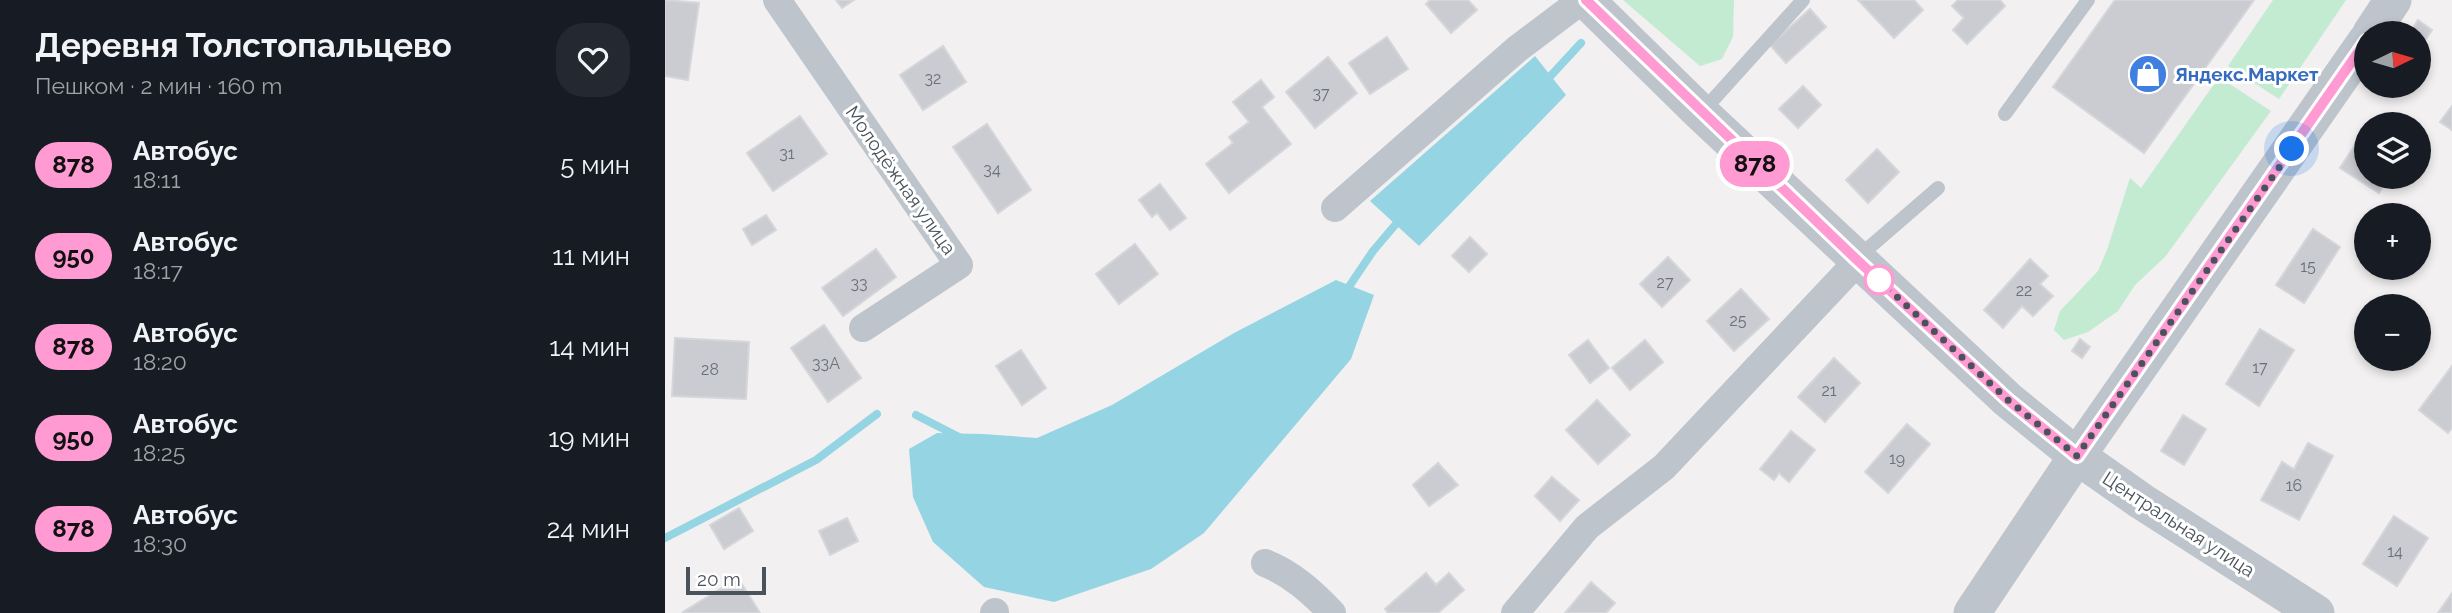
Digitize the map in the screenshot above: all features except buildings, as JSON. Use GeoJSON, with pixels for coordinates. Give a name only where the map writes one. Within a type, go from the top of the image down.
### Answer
{"type":"FeatureCollection","features":[{"type":"Feature","properties":{"kind":"street","name":"Молодёжная улица"},"geometry":{"type":"LineString","coordinates":[[776,0],[959,265],[863,328]]}},
{"type":"Feature","properties":{"kind":"street","name":"Центральная улица"},"geometry":{"type":"LineString","coordinates":[[1584,0],[1856,260],[2008,400],[2077,456],[2141,501],[2316,613]]}},
{"type":"Feature","properties":{"kind":"street"},"geometry":{"type":"LineString","coordinates":[[1335,208],[1517,49],[1584,0]]}},
{"type":"Feature","properties":{"kind":"street"},"geometry":{"type":"LineString","coordinates":[[2379,21],[2393,0]]}},
{"type":"Feature","properties":{"kind":"street"},"geometry":{"type":"LineString","coordinates":[[1972,613],[2077,456],[2354,58]]}},
{"type":"Feature","properties":{"kind":"street"},"geometry":{"type":"LineString","coordinates":[[1514,613],[1587,527],[1664,467],[1856,260]]}},
{"type":"Feature","properties":{"kind":"street"},"geometry":{"type":"LineString","coordinates":[[1265,563],[1283,570],[1297,580],[1332,613]]}},
{"type":"Feature","properties":{"kind":"lane"},"geometry":{"type":"LineString","coordinates":[[1701,113],[1803,0]]}},
{"type":"Feature","properties":{"kind":"lane"},"geometry":{"type":"LineString","coordinates":[[2005,114],[2088,0]]}},
{"type":"Feature","properties":{"kind":"lane"},"geometry":{"type":"LineString","coordinates":[[1856,260],[1938,188]]}},
{"type":"Feature","properties":{"kind":"green space"},"geometry":{"type":"Polygon","coordinates":[[[1623,0],[1734,0],[1733,37],[1722,59],[1700,66],[1623,0]]]}},
{"type":"Feature","properties":{"kind":"green space"},"geometry":{"type":"Polygon","coordinates":[[[2273,0],[2346,0],[2279,99],[2228,66],[2273,0]]]}},
{"type":"Feature","properties":{"kind":"green space"},"geometry":{"type":"Polygon","coordinates":[[[2219,77],[2271,111],[2165,257],[2135,285],[2118,311],[2088,332],[2064,340],[2054,330],[2060,311],[2098,271],[2130,178],[2141,188],[2219,77]]]}},
{"type":"Feature","properties":{"kind":"water"},"geometry":{"type":"Polygon","coordinates":[[[1535,56],[1566,95],[1419,246],[1370,201],[1535,56]]]}},
{"type":"Feature","properties":{"kind":"water"},"geometry":{"type":"Polygon","coordinates":[[[1336,280],[1374,295],[1351,359],[1204,533],[1151,569],[1054,602],[984,587],[933,542],[913,497],[909,449],[937,433],[1037,438],[1112,405],[1234,333],[1336,280]]]}},
{"type":"Feature","properties":{"kind":"waterway"},"geometry":{"type":"LineString","coordinates":[[1545,82],[1581,43]]}},
{"type":"Feature","properties":{"kind":"waterway"},"geometry":{"type":"LineString","coordinates":[[1344,294],[1373,251],[1401,218]]}},
{"type":"Feature","properties":{"kind":"waterway"},"geometry":{"type":"LineString","coordinates":[[665,538],[816,460],[877,414]]}},
{"type":"Feature","properties":{"kind":"waterway"},"geometry":{"type":"LineString","coordinates":[[916,415],[959,437]]}},
{"type":"Feature","properties":{"kind":"bus line","name":"878"},"geometry":{"type":"LineString","coordinates":[[1586,0],[1689,102],[1856,259],[2008,400],[2077,456],[2354,59]]}},
{"type":"Feature","properties":{"kind":"place","name":"Яндекс.Маркет"},"geometry":{"type":"Point","coordinates":[2148,74]}},
{"type":"Feature","properties":{"kind":"route"},"geometry":{"type":"LineString","coordinates":[[1879,280],[2008,400],[2077,456],[2292,149]]}}]}
